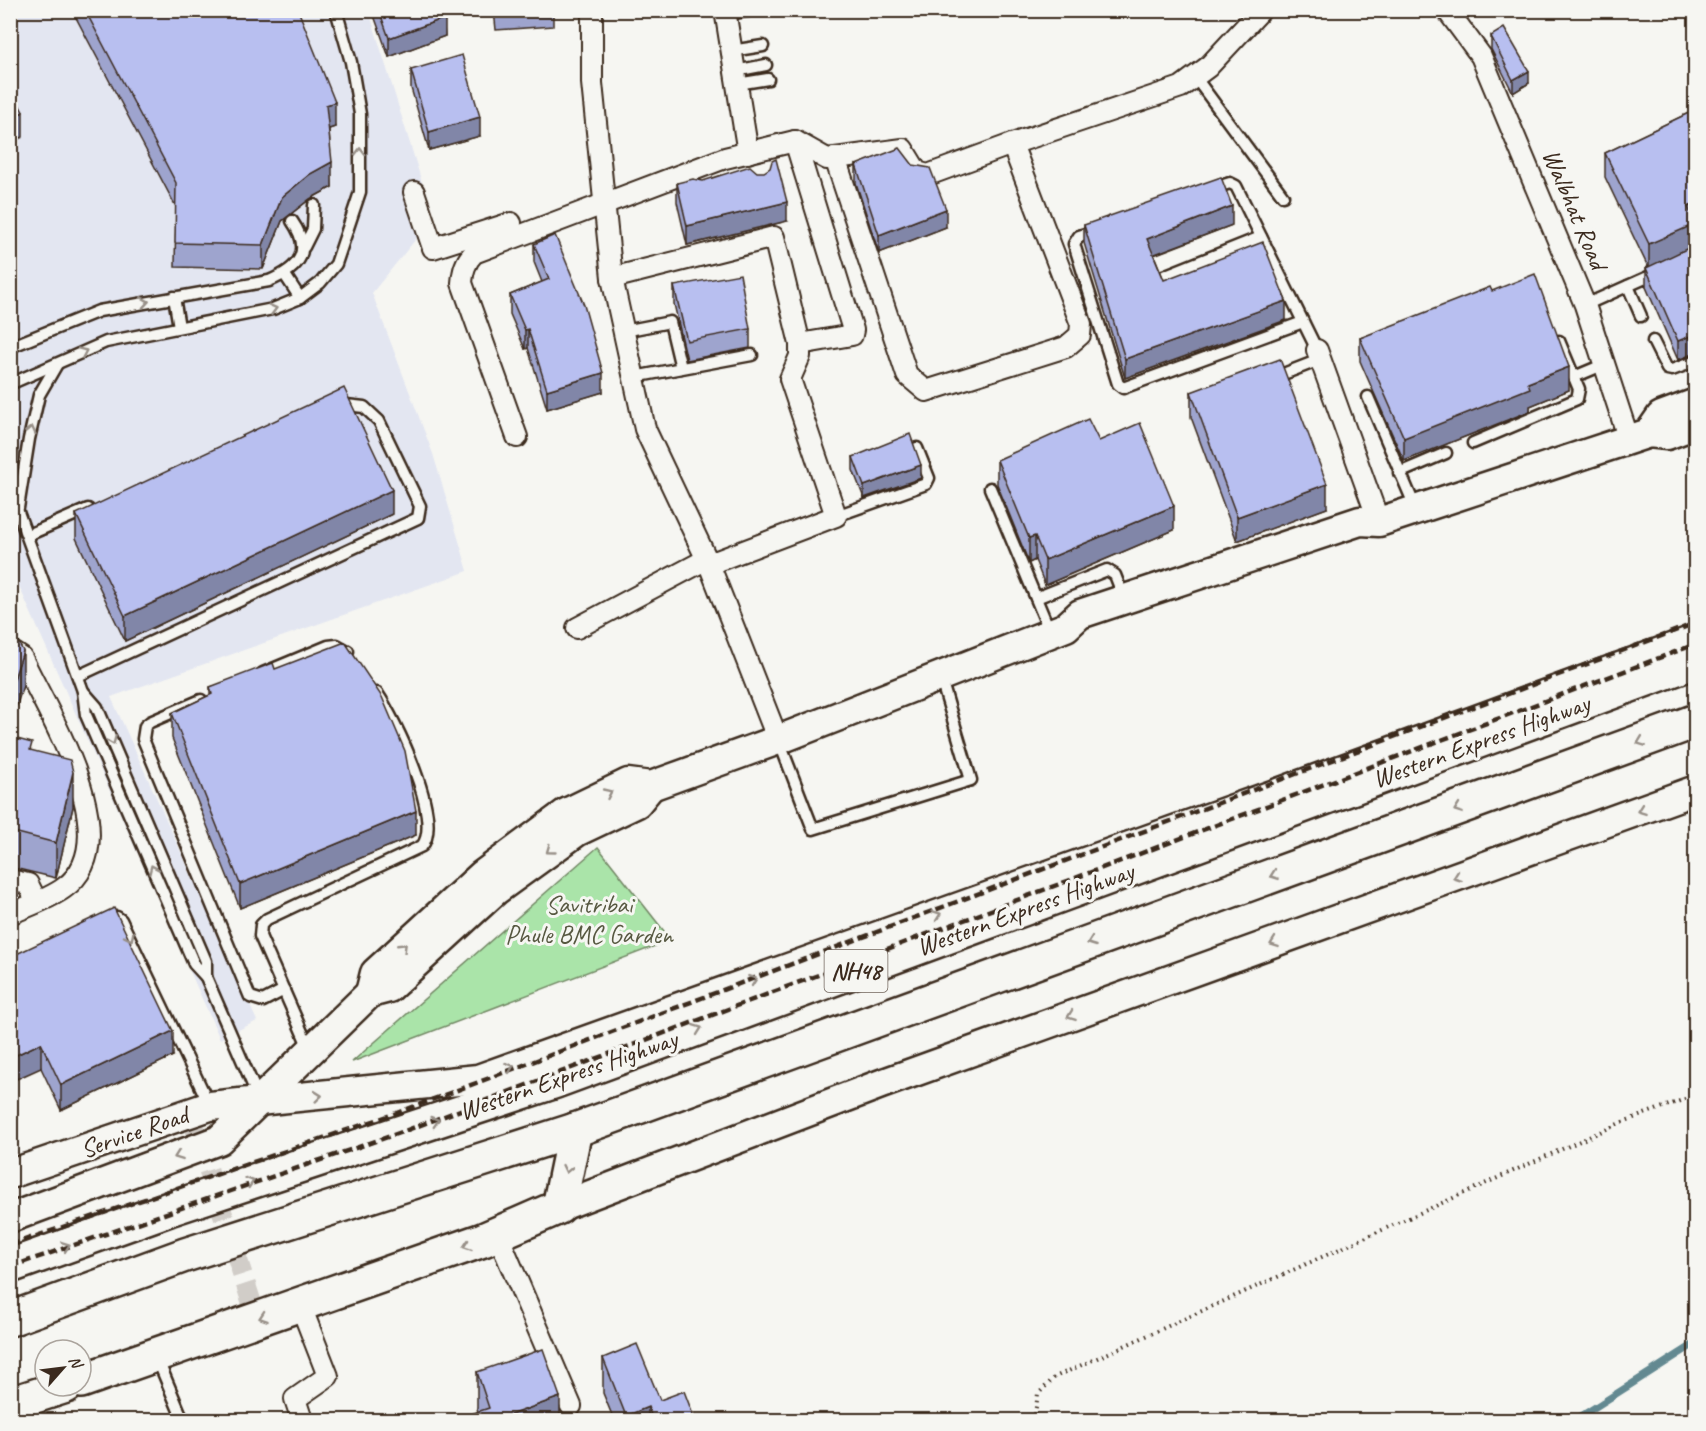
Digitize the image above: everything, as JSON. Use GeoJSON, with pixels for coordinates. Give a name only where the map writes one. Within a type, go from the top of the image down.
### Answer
{"type":"FeatureCollection","features":[{"type":"Feature","properties":{"kind":"highway","name":"Western Express Highway"},"geometry":{"type":"LineString","coordinates":[[10,1266],[169,1209],[556,1081],[1695,661]]}},
{"type":"Feature","properties":{"kind":"highway","name":"Western Express Highway"},"geometry":{"type":"LineString","coordinates":[[10,1318],[184,1255],[575,1130],[1695,721]]}},
{"type":"Feature","properties":{"kind":"highway"},"geometry":{"type":"LineString","coordinates":[[93,1377],[497,1233],[559,1207],[575,1130]]}},
{"type":"Feature","properties":{"kind":"highway"},"geometry":{"type":"LineString","coordinates":[[10,1404],[33,1397]]}},
{"type":"Feature","properties":{"kind":"main road"},"geometry":{"type":"LineString","coordinates":[[1639,436],[1661,416],[1695,403]]}},
{"type":"Feature","properties":{"kind":"main road"},"geometry":{"type":"LineString","coordinates":[[10,1218],[219,1140],[370,993],[375,973],[489,883],[628,783],[651,786],[778,740],[1058,630],[1080,615],[1124,600],[1366,535],[1379,522],[1416,509],[1639,436],[1667,435],[1695,424]]}},
{"type":"Feature","properties":{"kind":"main road"},"geometry":{"type":"LineString","coordinates":[[1058,630],[1089,630],[1267,561]]}},
{"type":"Feature","properties":{"kind":"main road","name":"Service Road"},"geometry":{"type":"LineString","coordinates":[[12,1171],[210,1106],[478,1079],[1278,792],[1695,639]]}},
{"type":"Feature","properties":{"kind":"main road"},"geometry":{"type":"LineString","coordinates":[[559,1207],[892,1080],[1695,790]]}},
{"type":"Feature","properties":{"kind":"street"},"geometry":{"type":"LineString","coordinates":[[592,10],[592,83],[612,278],[645,429],[708,561],[778,740]]}},
{"type":"Feature","properties":{"kind":"street"},"geometry":{"type":"LineString","coordinates":[[414,192],[433,248],[486,240],[603,204],[725,158],[795,141],[827,159],[903,148],[917,172],[928,175],[1181,87],[1195,77],[1261,10]]}},
{"type":"Feature","properties":{"kind":"street","name":"Walbhat Road"},"geometry":{"type":"LineString","coordinates":[[1447,10],[1481,56],[1585,305],[1605,364],[1639,436]]}},
{"type":"Feature","properties":{"kind":"street"},"geometry":{"type":"LineString","coordinates":[[725,12],[748,153]]}},
{"type":"Feature","properties":{"kind":"street"},"geometry":{"type":"LineString","coordinates":[[795,141],[854,330],[852,335],[800,344]]}},
{"type":"Feature","properties":{"kind":"street"},"geometry":{"type":"LineString","coordinates":[[835,158],[907,375],[926,391],[1066,347],[1080,335],[1081,324],[1012,144]]}},
{"type":"Feature","properties":{"kind":"street"},"geometry":{"type":"LineString","coordinates":[[725,158],[743,174]]}},
{"type":"Feature","properties":{"kind":"street"},"geometry":{"type":"LineString","coordinates":[[511,223],[486,240],[469,258],[464,269],[462,284],[517,436]]}},
{"type":"Feature","properties":{"kind":"street"},"geometry":{"type":"LineString","coordinates":[[577,628],[708,561],[836,516],[790,379],[800,356],[800,344],[773,232],[612,278]]}},
{"type":"Feature","properties":{"kind":"street"},"geometry":{"type":"LineString","coordinates":[[1319,354],[1379,522]]}},
{"type":"Feature","properties":{"kind":"street"},"geometry":{"type":"LineString","coordinates":[[10,650],[22,658],[81,784],[89,814],[90,851],[78,874],[65,888],[10,914]]}},
{"type":"Feature","properties":{"kind":"street"},"geometry":{"type":"LineString","coordinates":[[10,880],[28,884],[37,902]]}},
{"type":"Feature","properties":{"kind":"street"},"geometry":{"type":"LineString","coordinates":[[497,1233],[572,1406]]}},
{"type":"Feature","properties":{"kind":"street"},"geometry":{"type":"LineString","coordinates":[[300,1304],[328,1377],[295,1399],[302,1420]]}},
{"type":"Feature","properties":{"kind":"lane"},"geometry":{"type":"LineString","coordinates":[[10,384],[106,342],[273,309],[300,298],[320,283],[336,264],[360,192],[360,114],[351,62],[336,10]]}},
{"type":"Feature","properties":{"kind":"lane"},"geometry":{"type":"LineString","coordinates":[[725,12],[754,10]]}},
{"type":"Feature","properties":{"kind":"lane"},"geometry":{"type":"LineString","coordinates":[[731,51],[763,46]]}},
{"type":"Feature","properties":{"kind":"lane"},"geometry":{"type":"LineString","coordinates":[[736,77],[766,65]]}},
{"type":"Feature","properties":{"kind":"lane"},"geometry":{"type":"LineString","coordinates":[[736,77],[768,79]]}},
{"type":"Feature","properties":{"kind":"lane"},"geometry":{"type":"LineString","coordinates":[[1195,77],[1283,196]]}},
{"type":"Feature","properties":{"kind":"lane"},"geometry":{"type":"LineString","coordinates":[[1197,194],[1234,183],[1319,354],[1266,380]]}},
{"type":"Feature","properties":{"kind":"lane"},"geometry":{"type":"LineString","coordinates":[[10,347],[80,316],[119,306],[269,281],[285,275],[295,268],[314,229],[314,205]]}},
{"type":"Feature","properties":{"kind":"lane"},"geometry":{"type":"LineString","coordinates":[[292,221],[300,233],[304,248]]}},
{"type":"Feature","properties":{"kind":"lane"},"geometry":{"type":"LineString","coordinates":[[1111,225],[1079,236],[1074,244],[1118,384],[1123,388],[1303,322]]}},
{"type":"Feature","properties":{"kind":"lane"},"geometry":{"type":"LineString","coordinates":[[1161,277],[1262,237]]}},
{"type":"Feature","properties":{"kind":"lane"},"geometry":{"type":"LineString","coordinates":[[1585,305],[1666,269]]}},
{"type":"Feature","properties":{"kind":"lane"},"geometry":{"type":"LineString","coordinates":[[285,275],[300,298]]}},
{"type":"Feature","properties":{"kind":"lane"},"geometry":{"type":"LineString","coordinates":[[1628,286],[1641,316]]}},
{"type":"Feature","properties":{"kind":"lane"},"geometry":{"type":"LineString","coordinates":[[174,297],[178,327]]}},
{"type":"Feature","properties":{"kind":"lane"},"geometry":{"type":"LineString","coordinates":[[624,331],[670,322],[681,368]]}},
{"type":"Feature","properties":{"kind":"lane"},"geometry":{"type":"LineString","coordinates":[[1473,442],[1574,402],[1579,395],[1554,328]]}},
{"type":"Feature","properties":{"kind":"lane"},"geometry":{"type":"LineString","coordinates":[[1653,341],[1667,369],[1672,370],[1695,361]]}},
{"type":"Feature","properties":{"kind":"lane"},"geometry":{"type":"LineString","coordinates":[[634,377],[752,355]]}},
{"type":"Feature","properties":{"kind":"lane"},"geometry":{"type":"LineString","coordinates":[[14,510],[39,395],[57,364]]}},
{"type":"Feature","properties":{"kind":"lane"},"geometry":{"type":"LineString","coordinates":[[1574,377],[1605,364]]}},
{"type":"Feature","properties":{"kind":"lane"},"geometry":{"type":"LineString","coordinates":[[1368,397],[1416,509]]}},
{"type":"Feature","properties":{"kind":"lane"},"geometry":{"type":"LineString","coordinates":[[78,676],[418,518],[420,506],[372,411],[350,404],[332,404],[321,409]]}},
{"type":"Feature","properties":{"kind":"lane"},"geometry":{"type":"LineString","coordinates":[[836,516],[926,484],[928,478],[917,448]]}},
{"type":"Feature","properties":{"kind":"lane"},"geometry":{"type":"LineString","coordinates":[[1399,473],[1446,453]]}},
{"type":"Feature","properties":{"kind":"lane"},"geometry":{"type":"LineString","coordinates":[[990,488],[1036,598],[1058,630]]}},
{"type":"Feature","properties":{"kind":"lane"},"geometry":{"type":"LineString","coordinates":[[10,490],[14,510],[28,536],[78,676],[83,691],[86,715],[194,964],[206,977],[260,1102]]}},
{"type":"Feature","properties":{"kind":"lane"},"geometry":{"type":"LineString","coordinates":[[28,536],[102,504]]}},
{"type":"Feature","properties":{"kind":"lane"},"geometry":{"type":"LineString","coordinates":[[1036,598],[1107,570],[1115,574],[1124,600]]}},
{"type":"Feature","properties":{"kind":"lane"},"geometry":{"type":"LineString","coordinates":[[255,677],[328,645],[337,645],[346,649],[357,662]]}},
{"type":"Feature","properties":{"kind":"lane"},"geometry":{"type":"LineString","coordinates":[[778,740],[813,829],[971,780],[940,676]]}},
{"type":"Feature","properties":{"kind":"lane"},"geometry":{"type":"LineString","coordinates":[[311,1051],[260,936],[261,925],[422,846],[427,840],[429,831],[418,781],[407,748],[388,708],[369,681]]}},
{"type":"Feature","properties":{"kind":"lane"},"geometry":{"type":"LineString","coordinates":[[213,695],[150,722],[145,726],[143,739],[250,997],[263,1001],[284,990]]}},
{"type":"Feature","properties":{"kind":"lane"},"geometry":{"type":"LineString","coordinates":[[90,928],[110,918],[117,917],[121,920],[210,1106]]}},
{"type":"Feature","properties":{"kind":"lane"},"geometry":{"type":"LineString","coordinates":[[155,1355],[183,1420]]}},
{"type":"Feature","properties":{"kind":"path"},"geometry":{"type":"LineString","coordinates":[[1034,1420],[1038,1394],[1055,1377],[1620,1123],[1695,1095]]}},
{"type":"Feature","properties":{"kind":"shaded area"},"geometry":{"type":"Polygon","coordinates":[[[10,11],[369,11],[433,218],[372,293],[433,454],[468,571],[111,697],[257,1021],[220,1039],[11,568],[10,11]]]}},
{"type":"Feature","properties":{"kind":"green space","name":"Savitribai Phule BMC Garden"},"geometry":{"type":"Polygon","coordinates":[[[598,847],[671,940],[352,1062],[598,847]]]}},
{"type":"Feature","properties":{"kind":"building"},"geometry":{"type":"Polygon","coordinates":[[[85,10],[298,10],[335,102],[326,105],[332,162],[310,174],[282,197],[263,245],[175,243],[176,183],[85,10]]]}},
{"type":"Feature","properties":{"kind":"building"},"geometry":{"type":"Polygon","coordinates":[[[379,10],[442,10],[445,18],[389,38],[379,10]]]}},
{"type":"Feature","properties":{"kind":"building"},"geometry":{"type":"Polygon","coordinates":[[[1504,28],[1529,71],[1513,80],[1491,36],[1504,28]]]}},
{"type":"Feature","properties":{"kind":"building"},"geometry":{"type":"Polygon","coordinates":[[[462,55],[480,117],[429,132],[411,70],[462,55]]]}},
{"type":"Feature","properties":{"kind":"building"},"geometry":{"type":"Polygon","coordinates":[[[10,87],[23,112],[10,118],[10,87]]]}},
{"type":"Feature","properties":{"kind":"building"},"geometry":{"type":"Polygon","coordinates":[[[1695,110],[1695,204],[1688,207],[1695,224],[1649,244],[1605,153],[1695,110]]]}},
{"type":"Feature","properties":{"kind":"building"},"geometry":{"type":"Polygon","coordinates":[[[900,148],[913,165],[930,168],[946,209],[879,235],[856,165],[900,148]]]}},
{"type":"Feature","properties":{"kind":"building"},"geometry":{"type":"Polygon","coordinates":[[[776,159],[787,202],[687,226],[677,183],[693,179],[703,181],[750,166],[757,172],[764,172],[776,159]]]}},
{"type":"Feature","properties":{"kind":"building"},"geometry":{"type":"Polygon","coordinates":[[[1221,177],[1232,206],[1147,239],[1164,280],[1263,242],[1286,301],[1125,359],[1084,225],[1221,177]]]}},
{"type":"Feature","properties":{"kind":"building"},"geometry":{"type":"Polygon","coordinates":[[[555,235],[584,305],[603,373],[547,390],[528,329],[525,330],[510,295],[549,279],[534,244],[555,235]]]}},
{"type":"Feature","properties":{"kind":"building"},"geometry":{"type":"Polygon","coordinates":[[[1695,245],[1695,334],[1678,341],[1646,268],[1695,245]]]}},
{"type":"Feature","properties":{"kind":"building"},"geometry":{"type":"Polygon","coordinates":[[[740,274],[750,329],[687,341],[674,286],[740,274]]]}},
{"type":"Feature","properties":{"kind":"building"},"geometry":{"type":"Polygon","coordinates":[[[1535,274],[1569,367],[1528,383],[1530,388],[1404,438],[1360,338],[1490,287],[1492,291],[1535,274]]]}},
{"type":"Feature","properties":{"kind":"building"},"geometry":{"type":"Polygon","coordinates":[[[1280,359],[1327,484],[1237,517],[1191,392],[1280,359]]]}},
{"type":"Feature","properties":{"kind":"building"},"geometry":{"type":"Polygon","coordinates":[[[344,388],[392,490],[125,616],[76,514],[344,388]]]}},
{"type":"Feature","properties":{"kind":"building"},"geometry":{"type":"Polygon","coordinates":[[[1088,419],[1099,441],[1140,423],[1174,506],[1045,560],[1035,536],[1029,538],[997,460],[1088,419]]]}},
{"type":"Feature","properties":{"kind":"building"},"geometry":{"type":"Polygon","coordinates":[[[910,434],[921,465],[864,486],[853,457],[910,434]]]}},
{"type":"Feature","properties":{"kind":"building"},"geometry":{"type":"Polygon","coordinates":[[[10,640],[18,642],[23,651],[10,691],[10,640]]]}},
{"type":"Feature","properties":{"kind":"building"},"geometry":{"type":"Polygon","coordinates":[[[345,642],[382,697],[405,751],[416,811],[240,884],[172,713],[212,694],[210,687],[273,663],[275,669],[345,642]]]}},
{"type":"Feature","properties":{"kind":"building"},"geometry":{"type":"Polygon","coordinates":[[[10,737],[32,743],[30,750],[70,760],[73,772],[56,843],[10,831],[10,737]]]}},
{"type":"Feature","properties":{"kind":"building"},"geometry":{"type":"Polygon","coordinates":[[[114,908],[173,1031],[61,1085],[41,1043],[10,1058],[10,957],[114,908]]]}},
{"type":"Feature","properties":{"kind":"building"},"geometry":{"type":"Polygon","coordinates":[[[637,1344],[660,1400],[684,1391],[695,1420],[653,1420],[648,1407],[626,1416],[603,1358],[637,1344]]]}},
{"type":"Feature","properties":{"kind":"building"},"geometry":{"type":"Polygon","coordinates":[[[543,1349],[560,1397],[510,1415],[512,1420],[464,1420],[462,1417],[489,1408],[477,1372],[543,1349]]]}},
{"type":"Feature","properties":{"kind":"waterway"},"geometry":{"type":"LineString","coordinates":[[1575,1420],[1696,1343]]}},
{"type":"Feature","properties":{"kind":"tunnel"},"geometry":{"type":"LineString","coordinates":[[190,1113],[257,1319]]}},
{"type":"Feature","properties":{"kind":"railway"},"geometry":{"type":"LineString","coordinates":[[10,1245],[394,1114],[1696,623]]}},
{"type":"Feature","properties":{"kind":"railway"},"geometry":{"type":"LineString","coordinates":[[10,1267],[402,1132],[1696,644]]}}]}
